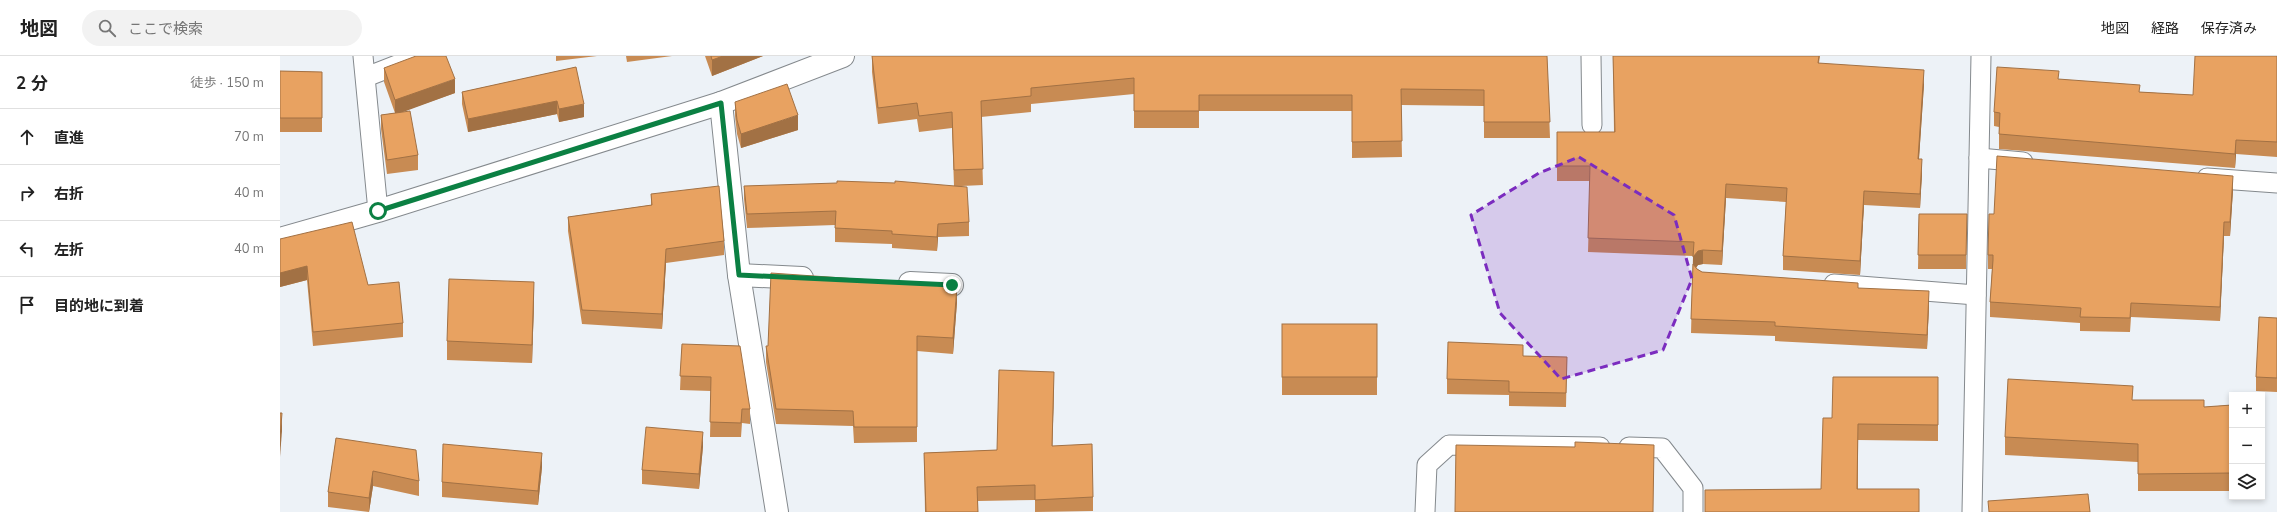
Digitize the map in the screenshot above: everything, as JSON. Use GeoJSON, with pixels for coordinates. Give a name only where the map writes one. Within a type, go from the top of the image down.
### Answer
{"type":"FeatureCollection","features":[{"type":"Feature","properties":{"kind":"street"},"geometry":{"type":"LineString","coordinates":[[280,239],[378,211],[721,103],[843,56]]}},
{"type":"Feature","properties":{"kind":"street"},"geometry":{"type":"LineString","coordinates":[[721,103],[739,275],[777,512]]}},
{"type":"Feature","properties":{"kind":"street"},"geometry":{"type":"LineString","coordinates":[[739,275],[826,279]]}},
{"type":"Feature","properties":{"kind":"street"},"geometry":{"type":"LineString","coordinates":[[889,282],[952,285]]}},
{"type":"Feature","properties":{"kind":"lane"},"geometry":{"type":"LineString","coordinates":[[363,56],[378,211]]}},
{"type":"Feature","properties":{"kind":"lane"},"geometry":{"type":"LineString","coordinates":[[366,77],[420,56]]}},
{"type":"Feature","properties":{"kind":"lane"},"geometry":{"type":"LineString","coordinates":[[1591,56],[1592,125]]}},
{"type":"Feature","properties":{"kind":"lane"},"geometry":{"type":"LineString","coordinates":[[1972,512],[1981,56]]}},
{"type":"Feature","properties":{"kind":"lane"},"geometry":{"type":"LineString","coordinates":[[1979,158],[2042,164]]}},
{"type":"Feature","properties":{"kind":"lane"},"geometry":{"type":"LineString","coordinates":[[2191,176],[2277,183]]}},
{"type":"Feature","properties":{"kind":"lane"},"geometry":{"type":"LineString","coordinates":[[1820,283],[1976,295]]}},
{"type":"Feature","properties":{"kind":"lane"},"geometry":{"type":"LineString","coordinates":[[1425,512],[1426,466],[1449,445],[1662,448],[1693,488],[1693,512]]}},
{"type":"Feature","properties":{"kind":"highlighted area"},"geometry":{"type":"Polygon","coordinates":[[[1579,157],[1674,215],[1692,279],[1663,350],[1561,379],[1500,313],[1471,215],[1539,173],[1579,157]]]}},
{"type":"Feature","properties":{"kind":"building"},"geometry":{"type":"Polygon","coordinates":[[[416,56],[446,56],[455,79],[395,100],[384,68],[416,56]]]}},
{"type":"Feature","properties":{"kind":"building"},"geometry":{"type":"Polygon","coordinates":[[[711,56],[723,56],[712,60],[711,56]]]}},
{"type":"Feature","properties":{"kind":"building"},"geometry":{"type":"Polygon","coordinates":[[[872,56],[1547,56],[1550,122],[1484,122],[1484,90],[1401,89],[1402,141],[1352,142],[1352,95],[1199,95],[1199,111],[1134,111],[1134,78],[1031,88],[1031,96],[981,101],[983,169],[954,170],[952,112],[919,116],[917,103],[878,108],[872,56]]]}},
{"type":"Feature","properties":{"kind":"building"},"geometry":{"type":"Polygon","coordinates":[[[1613,56],[1819,56],[1818,63],[1924,70],[1918,159],[1922,159],[1920,194],[1864,191],[1860,261],[1783,256],[1787,188],[1726,184],[1722,251],[1698,251],[1693,257],[1694,242],[1588,238],[1590,166],[1557,166],[1557,132],[1615,132],[1613,56]]]}},
{"type":"Feature","properties":{"kind":"building"},"geometry":{"type":"Polygon","coordinates":[[[2195,56],[2277,56],[2277,142],[2236,140],[2235,154],[1999,134],[2000,113],[1994,112],[1997,67],[2059,71],[2058,79],[2140,85],[2139,92],[2193,95],[2195,56]]]}},
{"type":"Feature","properties":{"kind":"building"},"geometry":{"type":"Polygon","coordinates":[[[576,67],[584,104],[559,109],[557,101],[468,119],[462,92],[576,67]]]}},
{"type":"Feature","properties":{"kind":"building"},"geometry":{"type":"Polygon","coordinates":[[[280,71],[322,72],[322,118],[280,118],[280,71]]]}},
{"type":"Feature","properties":{"kind":"building"},"geometry":{"type":"Polygon","coordinates":[[[787,84],[798,115],[741,134],[737,120],[735,102],[787,84]]]}},
{"type":"Feature","properties":{"kind":"building"},"geometry":{"type":"Polygon","coordinates":[[[410,111],[418,155],[387,160],[381,115],[410,111]]]}},
{"type":"Feature","properties":{"kind":"building"},"geometry":{"type":"Polygon","coordinates":[[[1997,156],[2233,176],[2230,222],[2224,222],[2220,307],[2131,303],[2130,318],[2080,317],[2081,308],[1990,302],[1993,255],[1988,255],[1989,214],[1994,214],[1997,156]]]}},
{"type":"Feature","properties":{"kind":"building"},"geometry":{"type":"Polygon","coordinates":[[[837,181],[895,183],[895,181],[967,187],[969,222],[938,224],[937,237],[892,234],[892,231],[835,228],[836,211],[747,214],[744,186],[837,183],[837,181]]]}},
{"type":"Feature","properties":{"kind":"building"},"geometry":{"type":"Polygon","coordinates":[[[719,186],[724,241],[666,249],[662,314],[582,310],[568,217],[652,205],[651,194],[719,186]]]}},
{"type":"Feature","properties":{"kind":"building"},"geometry":{"type":"Polygon","coordinates":[[[1919,214],[1967,214],[1966,255],[1918,255],[1919,214]]]}},
{"type":"Feature","properties":{"kind":"building"},"geometry":{"type":"Polygon","coordinates":[[[352,222],[368,285],[399,282],[403,323],[313,332],[307,266],[280,273],[280,239],[352,222]]]}},
{"type":"Feature","properties":{"kind":"building"},"geometry":{"type":"Polygon","coordinates":[[[1693,264],[1702,272],[1858,283],[1858,288],[1929,291],[1927,335],[1775,326],[1775,322],[1691,319],[1693,264]]]}},
{"type":"Feature","properties":{"kind":"building"},"geometry":{"type":"Polygon","coordinates":[[[771,273],[957,286],[953,338],[917,336],[917,427],[854,427],[853,411],[776,409],[766,346],[768,346],[771,273]]]}},
{"type":"Feature","properties":{"kind":"building"},"geometry":{"type":"Polygon","coordinates":[[[449,279],[534,282],[532,345],[447,341],[449,279]]]}},
{"type":"Feature","properties":{"kind":"building"},"geometry":{"type":"Polygon","coordinates":[[[2259,317],[2277,318],[2277,378],[2256,377],[2259,317]]]}},
{"type":"Feature","properties":{"kind":"building"},"geometry":{"type":"Polygon","coordinates":[[[1282,324],[1377,324],[1377,377],[1282,377],[1282,324]]]}},
{"type":"Feature","properties":{"kind":"building"},"geometry":{"type":"Polygon","coordinates":[[[1448,342],[1523,345],[1523,356],[1567,357],[1566,393],[1509,392],[1509,381],[1447,379],[1448,342]]]}},
{"type":"Feature","properties":{"kind":"building"},"geometry":{"type":"Polygon","coordinates":[[[682,344],[740,346],[750,409],[742,409],[741,423],[710,422],[711,377],[680,376],[682,344]]]}},
{"type":"Feature","properties":{"kind":"building"},"geometry":{"type":"Polygon","coordinates":[[[999,370],[1054,372],[1052,446],[1092,444],[1093,497],[1035,500],[1035,485],[977,487],[978,512],[926,512],[924,453],[997,450],[999,370]]]}},
{"type":"Feature","properties":{"kind":"building"},"geometry":{"type":"Polygon","coordinates":[[[1833,377],[1938,377],[1938,425],[1858,424],[1857,489],[1919,489],[1919,512],[1705,512],[1705,490],[1821,489],[1823,418],[1832,418],[1833,377]]]}},
{"type":"Feature","properties":{"kind":"building"},"geometry":{"type":"Polygon","coordinates":[[[2008,379],[2133,386],[2132,400],[2204,400],[2204,407],[2229,405],[2229,473],[2138,474],[2138,444],[2005,437],[2008,379]]]}},
{"type":"Feature","properties":{"kind":"building"},"geometry":{"type":"Polygon","coordinates":[[[280,413],[282,413],[280,438],[280,413]]]}},
{"type":"Feature","properties":{"kind":"building"},"geometry":{"type":"Polygon","coordinates":[[[646,427],[703,432],[699,474],[642,470],[646,427]]]}},
{"type":"Feature","properties":{"kind":"building"},"geometry":{"type":"Polygon","coordinates":[[[336,438],[416,450],[419,481],[373,471],[369,498],[328,492],[336,438]]]}},
{"type":"Feature","properties":{"kind":"building"},"geometry":{"type":"Polygon","coordinates":[[[1575,442],[1654,445],[1653,512],[1455,512],[1456,445],[1575,447],[1575,442]]]}},
{"type":"Feature","properties":{"kind":"building"},"geometry":{"type":"Polygon","coordinates":[[[443,444],[542,453],[538,491],[442,482],[443,444]]]}},
{"type":"Feature","properties":{"kind":"building"},"geometry":{"type":"Polygon","coordinates":[[[2088,494],[2090,512],[1989,512],[1988,501],[2088,494]]]}},
{"type":"Feature","properties":{"kind":"route"},"geometry":{"type":"LineString","coordinates":[[378,211],[721,103],[739,275],[952,285]]}}]}
